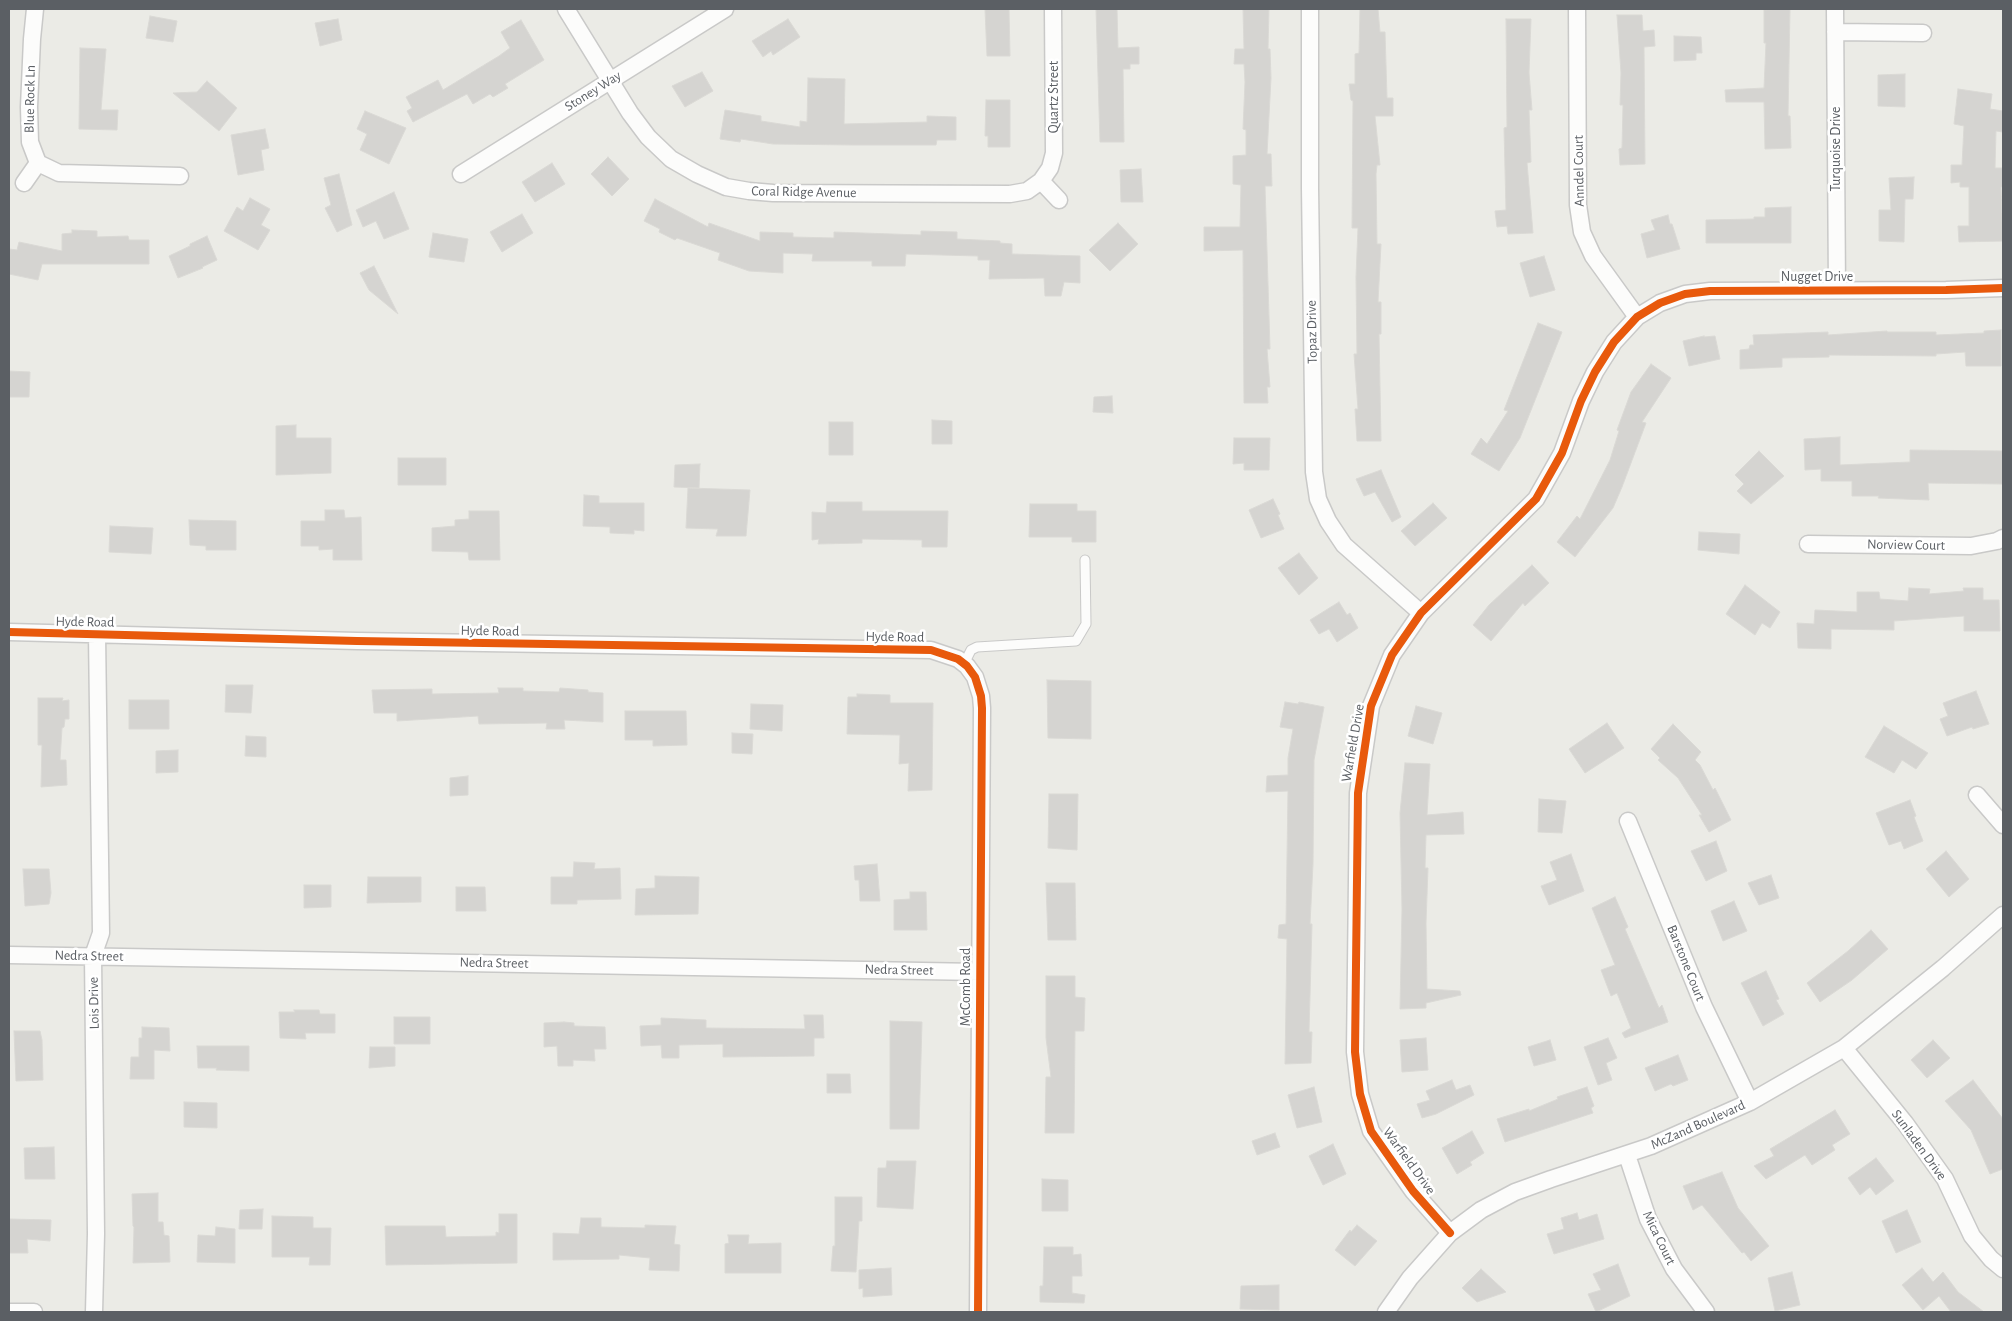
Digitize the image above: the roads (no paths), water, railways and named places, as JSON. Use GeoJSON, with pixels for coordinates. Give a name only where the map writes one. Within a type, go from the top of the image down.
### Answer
{"type":"FeatureCollection","features":[{"type":"Feature","properties":{"kind":"street","name":"Blue Rock Ln"},"geometry":{"type":"LineString","coordinates":[[35,9],[29,107],[30,142],[38,163]]}},
{"type":"Feature","properties":{"kind":"street","name":"Coral Ridge Avenue"},"geometry":{"type":"LineString","coordinates":[[566,9],[630,114],[648,137],[671,159],[697,174],[726,187],[773,193],[1010,194],[1027,190],[1041,181]]}},
{"type":"Feature","properties":{"kind":"street","name":"Stoney Way"},"geometry":{"type":"LineString","coordinates":[[461,174],[725,9]]}},
{"type":"Feature","properties":{"kind":"street","name":"Quartz Street"},"geometry":{"type":"LineString","coordinates":[[1041,181],[1050,168],[1054,153],[1053,9]]}},
{"type":"Feature","properties":{"kind":"street","name":"Topaz Drive"},"geometry":{"type":"LineString","coordinates":[[1310,9],[1310,188],[1314,472],[1318,499],[1328,521],[1344,545],[1421,613]]}},
{"type":"Feature","properties":{"kind":"street","name":"Anndel Court"},"geometry":{"type":"LineString","coordinates":[[1577,9],[1578,205],[1582,232],[1593,256],[1636,317]]}},
{"type":"Feature","properties":{"kind":"street","name":"Turquoise Drive"},"geometry":{"type":"LineString","coordinates":[[1835,9],[1837,290]]}},
{"type":"Feature","properties":{"kind":"street"},"geometry":{"type":"LineString","coordinates":[[1835,32],[1923,33]]}},
{"type":"Feature","properties":{"kind":"street"},"geometry":{"type":"LineString","coordinates":[[24,183],[38,163],[59,173],[180,176]]}},
{"type":"Feature","properties":{"kind":"street"},"geometry":{"type":"LineString","coordinates":[[1041,181],[1060,200]]}},
{"type":"Feature","properties":{"kind":"street","name":"Nugget Drive"},"geometry":{"type":"LineString","coordinates":[[1636,317],[1660,303],[1685,294],[1718,291],[2003,288]]}},
{"type":"Feature","properties":{"kind":"street","name":"Warfield Drive"},"geometry":{"type":"LineString","coordinates":[[1450,1233],[1412,1191],[1371,1131],[1360,1094],[1355,1052],[1358,793],[1371,706],[1392,655],[1421,613],[1536,499],[1562,453],[1581,401],[1595,372],[1614,342],[1636,317]]}},
{"type":"Feature","properties":{"kind":"street","name":"Norview Court"},"geometry":{"type":"LineString","coordinates":[[1808,544],[1971,546],[1997,542],[2003,538]]}},
{"type":"Feature","properties":{"kind":"street","name":"Hyde Road"},"geometry":{"type":"LineString","coordinates":[[9,632],[357,642],[931,650],[949,655],[966,665]]}},
{"type":"Feature","properties":{"kind":"street","name":"Lois Drive"},"geometry":{"type":"LineString","coordinates":[[94,1312],[96,1234],[93,956],[101,932],[98,634]]}},
{"type":"Feature","properties":{"kind":"street","name":"McComb Road"},"geometry":{"type":"LineString","coordinates":[[966,665],[977,685],[982,708],[978,1312]]}},
{"type":"Feature","properties":{"kind":"street"},"geometry":{"type":"LineString","coordinates":[[1977,795],[2003,825]]}},
{"type":"Feature","properties":{"kind":"street","name":"Barstone Court"},"geometry":{"type":"LineString","coordinates":[[1628,821],[1704,1007],[1750,1102]]}},
{"type":"Feature","properties":{"kind":"street","name":"McZand Boulevard"},"geometry":{"type":"LineString","coordinates":[[1386,1312],[1410,1278],[1450,1233],[1481,1210],[1515,1192],[1627,1156],[1729,1113],[1750,1102],[1844,1048],[1943,968],[2003,915]]}},
{"type":"Feature","properties":{"kind":"street","name":"Nedra Street"},"geometry":{"type":"LineString","coordinates":[[9,955],[979,972]]}},
{"type":"Feature","properties":{"kind":"street","name":"Sunladen Drive"},"geometry":{"type":"LineString","coordinates":[[1844,1048],[1905,1123],[1939,1171],[1972,1236],[1991,1260],[2003,1269]]}},
{"type":"Feature","properties":{"kind":"street","name":"Mica Court"},"geometry":{"type":"LineString","coordinates":[[1627,1156],[1648,1219],[1674,1269],[1706,1312]]}},
{"type":"Feature","properties":{"kind":"street"},"geometry":{"type":"LineString","coordinates":[[9,1312],[34,1312]]}},
{"type":"Feature","properties":{"kind":"lane"},"geometry":{"type":"LineString","coordinates":[[966,665],[970,650],[977,647],[1076,641],[1086,624],[1085,560]]}}]}
